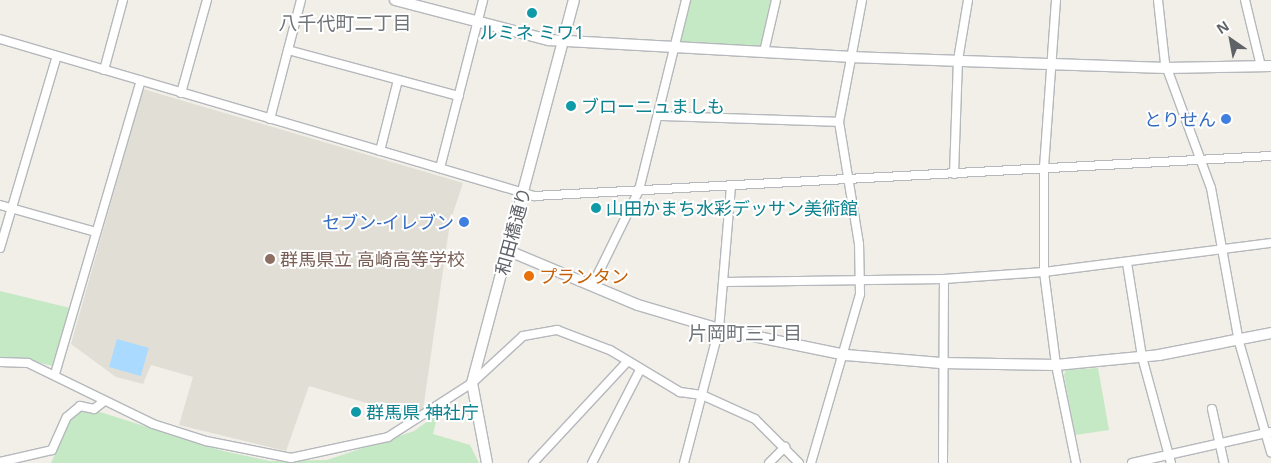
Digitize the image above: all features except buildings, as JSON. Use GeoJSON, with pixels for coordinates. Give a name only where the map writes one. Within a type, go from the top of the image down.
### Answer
{"type":"FeatureCollection","features":[{"type":"Feature","properties":{"kind":"street"},"geometry":{"type":"LineString","coordinates":[[104,70],[123,0]]}},
{"type":"Feature","properties":{"kind":"street"},"geometry":{"type":"LineString","coordinates":[[181,93],[207,0]]}},
{"type":"Feature","properties":{"kind":"street"},"geometry":{"type":"LineString","coordinates":[[270,119],[301,0]]}},
{"type":"Feature","properties":{"kind":"street"},"geometry":{"type":"LineString","coordinates":[[395,0],[477,22],[563,41],[849,57],[1166,68],[1266,66],[1245,0]]}},
{"type":"Feature","properties":{"kind":"street"},"geometry":{"type":"LineString","coordinates":[[440,168],[483,0]]}},
{"type":"Feature","properties":{"kind":"street","name":"和田橋通り"},"geometry":{"type":"LineString","coordinates":[[487,463],[472,383],[524,194],[574,0]]}},
{"type":"Feature","properties":{"kind":"street"},"geometry":{"type":"LineString","coordinates":[[592,286],[639,190],[659,116],[686,0]]}},
{"type":"Feature","properties":{"kind":"street"},"geometry":{"type":"LineString","coordinates":[[764,52],[776,0]]}},
{"type":"Feature","properties":{"kind":"street"},"geometry":{"type":"LineString","coordinates":[[811,463],[846,355],[860,294],[859,244],[839,122],[849,57],[862,0]]}},
{"type":"Feature","properties":{"kind":"street"},"geometry":{"type":"LineString","coordinates":[[954,174],[958,60],[968,0]]}},
{"type":"Feature","properties":{"kind":"street"},"geometry":{"type":"LineString","coordinates":[[1056,0],[1044,168],[1044,272],[1056,365],[1076,463]]}},
{"type":"Feature","properties":{"kind":"street"},"geometry":{"type":"LineString","coordinates":[[1158,0],[1166,68],[1201,159],[1224,251],[1239,342],[1268,433],[1271,452]]}},
{"type":"Feature","properties":{"kind":"street"},"geometry":{"type":"LineString","coordinates":[[0,40],[524,194],[847,180],[1271,156]]}},
{"type":"Feature","properties":{"kind":"street"},"geometry":{"type":"LineString","coordinates":[[288,50],[459,96]]}},
{"type":"Feature","properties":{"kind":"street"},"geometry":{"type":"LineString","coordinates":[[0,248],[57,56]]}},
{"type":"Feature","properties":{"kind":"street"},"geometry":{"type":"LineString","coordinates":[[55,374],[141,80]]}},
{"type":"Feature","properties":{"kind":"street"},"geometry":{"type":"LineString","coordinates":[[380,151],[398,80]]}},
{"type":"Feature","properties":{"kind":"street"},"geometry":{"type":"LineString","coordinates":[[659,116],[839,122]]}},
{"type":"Feature","properties":{"kind":"street"},"geometry":{"type":"LineString","coordinates":[[684,463],[719,329],[725,282],[731,185]]}},
{"type":"Feature","properties":{"kind":"street"},"geometry":{"type":"LineString","coordinates":[[0,204],[96,232]]}},
{"type":"Feature","properties":{"kind":"street"},"geometry":{"type":"LineString","coordinates":[[725,282],[859,278],[944,279],[1044,272],[1224,251],[1271,243]]}},
{"type":"Feature","properties":{"kind":"street"},"geometry":{"type":"LineString","coordinates":[[508,252],[592,286],[719,329],[846,355],[941,363],[1056,365],[1142,358],[1239,342],[1271,333]]}},
{"type":"Feature","properties":{"kind":"street"},"geometry":{"type":"LineString","coordinates":[[1127,263],[1142,358],[1170,460]]}},
{"type":"Feature","properties":{"kind":"street"},"geometry":{"type":"LineString","coordinates":[[943,463],[941,363],[944,279]]}},
{"type":"Feature","properties":{"kind":"street"},"geometry":{"type":"LineString","coordinates":[[0,362],[24,362],[55,374],[104,402],[206,441],[291,458],[388,437],[472,383],[509,346],[538,331],[556,330],[610,350],[640,370],[680,392],[702,395],[755,419],[799,463]]}},
{"type":"Feature","properties":{"kind":"street"},"geometry":{"type":"LineString","coordinates":[[533,463],[627,362]]}},
{"type":"Feature","properties":{"kind":"street"},"geometry":{"type":"LineString","coordinates":[[592,463],[640,370]]}},
{"type":"Feature","properties":{"kind":"street"},"geometry":{"type":"LineString","coordinates":[[0,462],[52,450],[67,417],[80,406],[94,409],[104,402]]}},
{"type":"Feature","properties":{"kind":"street"},"geometry":{"type":"LineString","coordinates":[[1212,409],[1218,446],[1224,463]]}},
{"type":"Feature","properties":{"kind":"street"},"geometry":{"type":"LineString","coordinates":[[1132,463],[1170,460],[1268,433]]}},
{"type":"Feature","properties":{"kind":"street"},"geometry":{"type":"LineString","coordinates":[[769,463],[785,447]]}},
{"type":"Feature","properties":{"kind":"shaded area","name":"群馬県立 高崎高等学校"},"geometry":{"type":"Polygon","coordinates":[[[143,89],[463,183],[450,222],[423,410],[411,416],[309,386],[286,451],[179,425],[193,377],[151,365],[143,384],[116,377],[71,344],[143,89]]]}},
{"type":"Feature","properties":{"kind":"green space"},"geometry":{"type":"Polygon","coordinates":[[[686,0],[776,0],[764,52],[674,49],[686,0]]]}},
{"type":"Feature","properties":{"kind":"green space"},"geometry":{"type":"Polygon","coordinates":[[[0,291],[70,308],[53,366],[19,358],[0,359],[0,291]]]}},
{"type":"Feature","properties":{"kind":"green space"},"geometry":{"type":"Polygon","coordinates":[[[1098,368],[1109,430],[1075,435],[1064,375],[1066,370],[1098,368]]]}},
{"type":"Feature","properties":{"kind":"green space"},"geometry":{"type":"Polygon","coordinates":[[[81,411],[100,412],[223,451],[270,461],[327,460],[414,431],[438,414],[433,434],[470,445],[479,463],[51,463],[71,420],[81,411]]]}},
{"type":"Feature","properties":{"kind":"water"},"geometry":{"type":"Polygon","coordinates":[[[117,339],[149,348],[141,376],[109,367],[117,339]]]}},
{"type":"Feature","properties":{"kind":"place","name":"ルミネ ミワ1"},"geometry":{"type":"Point","coordinates":[532,13]}},
{"type":"Feature","properties":{"kind":"place","name":"ブローニュましも"},"geometry":{"type":"Point","coordinates":[571,106]}},
{"type":"Feature","properties":{"kind":"place","name":"とりせん"},"geometry":{"type":"Point","coordinates":[1226,119]}},
{"type":"Feature","properties":{"kind":"place","name":"山田かまち水彩デッサン美術館"},"geometry":{"type":"Point","coordinates":[596,208]}},
{"type":"Feature","properties":{"kind":"place","name":"セブン-イレブン"},"geometry":{"type":"Point","coordinates":[464,222]}},
{"type":"Feature","properties":{"kind":"place","name":"群馬県立 高崎高等学校"},"geometry":{"type":"Point","coordinates":[270,259]}},
{"type":"Feature","properties":{"kind":"place","name":"プランタン"},"geometry":{"type":"Point","coordinates":[529,276]}},
{"type":"Feature","properties":{"kind":"place","name":"群馬県 神社庁"},"geometry":{"type":"Point","coordinates":[356,412]}},
{"type":"Feature","properties":{"kind":"district","name":"八千代町二丁目"},"geometry":{"type":"Point","coordinates":[345,24]}},
{"type":"Feature","properties":{"kind":"district","name":"片岡町三丁目"},"geometry":{"type":"Point","coordinates":[745,334]}}]}
